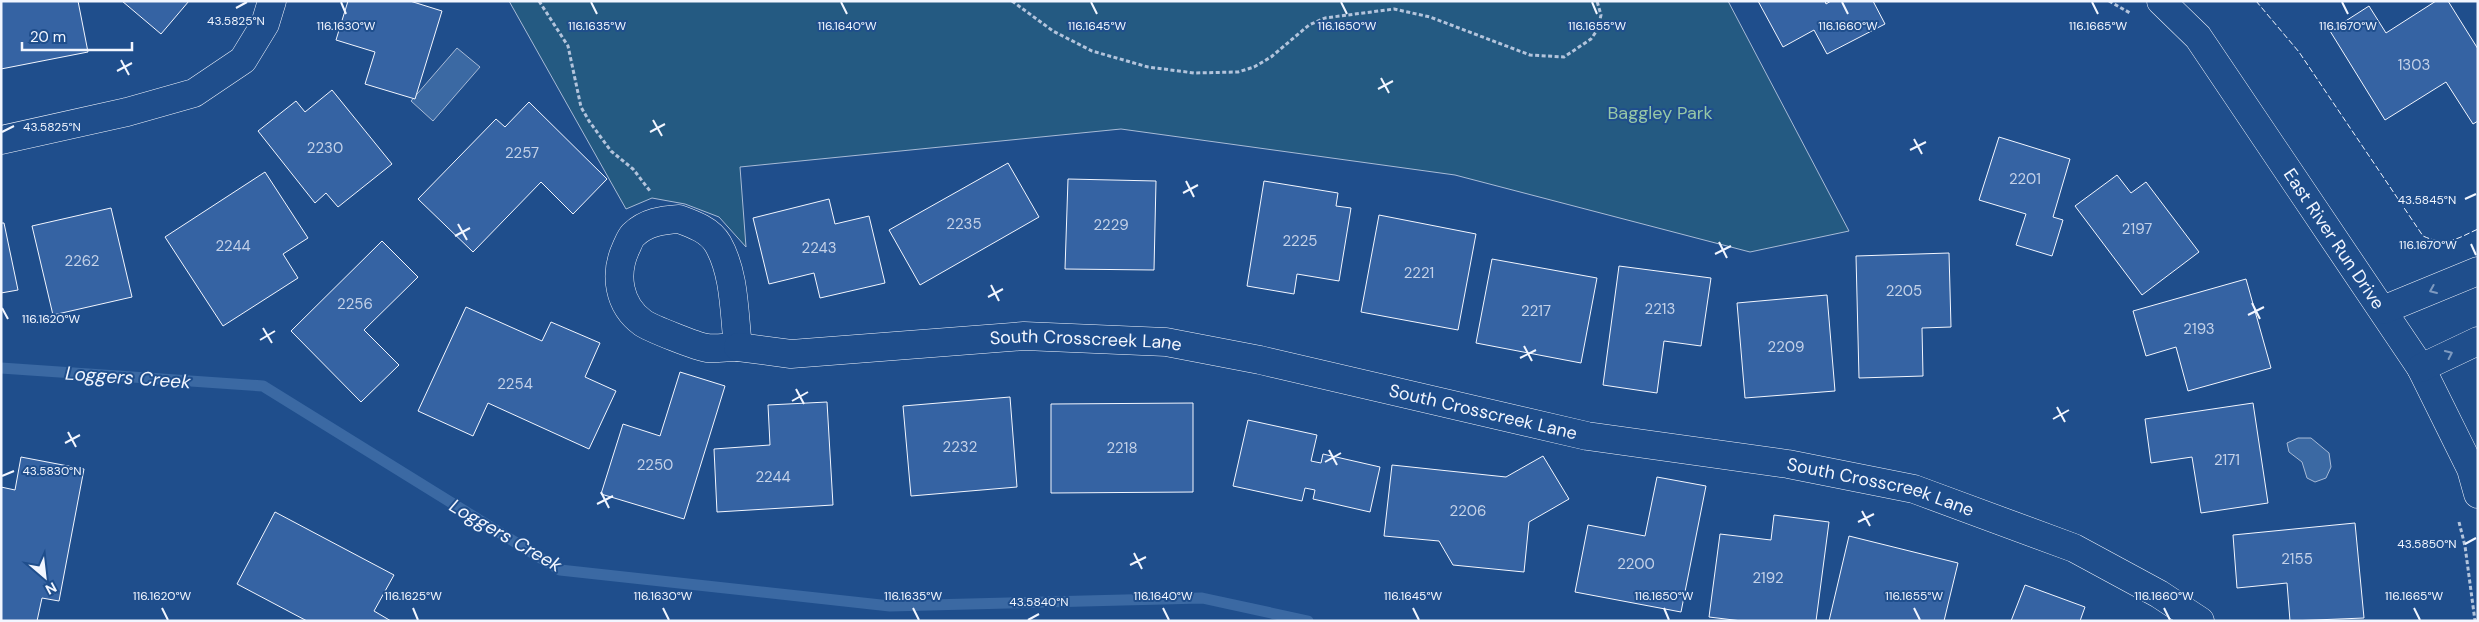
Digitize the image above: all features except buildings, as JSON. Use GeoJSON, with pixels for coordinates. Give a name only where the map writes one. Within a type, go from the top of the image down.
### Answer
{"type":"FeatureCollection","features":[{"type":"Feature","properties":{"kind":"street"},"geometry":{"type":"LineString","coordinates":[[1,140],[128,112],[194,93],[243,60],[265,24],[272,1]]}},
{"type":"Feature","properties":{"kind":"street","name":"East River Run Drive"},"geometry":{"type":"LineString","coordinates":[[2161,1],[2198,37],[2421,368],[2471,469],[2478,494]]}},
{"type":"Feature","properties":{"kind":"street"},"geometry":{"type":"LineString","coordinates":[[661,220],[679,219],[698,226],[717,242],[730,274],[738,347]]}},
{"type":"Feature","properties":{"kind":"street","name":"South Crosscreek Lane"},"geometry":{"type":"LineString","coordinates":[[661,220],[633,235],[622,258],[618,281],[622,298],[643,324],[706,348],[738,347],[791,354],[1024,336],[1166,342],[1260,360],[1587,436],[1788,464],[1914,490],[2074,548],[2159,594],[2200,621]]}},
{"type":"Feature","properties":{"kind":"street"},"geometry":{"type":"LineString","coordinates":[[2383,310],[2478,271]]}},
{"type":"Feature","properties":{"kind":"street"},"geometry":{"type":"LineString","coordinates":[[2421,368],[2478,341]]}},
{"type":"Feature","properties":{"kind":"path"},"geometry":{"type":"LineString","coordinates":[[539,1],[568,46],[581,107],[611,151],[633,169],[648,189],[657,197],[661,220]]}},
{"type":"Feature","properties":{"kind":"path"},"geometry":{"type":"LineString","coordinates":[[1012,1],[1053,31],[1092,51],[1148,67],[1194,73],[1238,72],[1246,70],[1271,57],[1309,26],[1325,18],[1394,9],[1430,17],[1530,56],[1564,57],[1591,39],[1598,29],[1601,15],[1597,1]]}},
{"type":"Feature","properties":{"kind":"path"},"geometry":{"type":"LineString","coordinates":[[2109,1],[2135,17]]}},
{"type":"Feature","properties":{"kind":"path"},"geometry":{"type":"LineString","coordinates":[[2458,517],[2465,546],[2475,621]]}},
{"type":"Feature","properties":{"kind":"green space","name":"Baggley Park"},"geometry":{"type":"Polygon","coordinates":[[[509,1],[1728,1],[1849,231],[1750,252],[1455,175],[1121,129],[740,167],[746,247],[719,217],[685,204],[652,198],[626,209],[509,1]]]}},
{"type":"Feature","properties":{"kind":"shaded area"},"geometry":{"type":"Polygon","coordinates":[[[457,48],[480,67],[433,121],[411,101],[457,48]]]}},
{"type":"Feature","properties":{"kind":"shaded area"},"geometry":{"type":"Polygon","coordinates":[[[2298,438],[2311,438],[2329,453],[2331,467],[2326,478],[2315,482],[2307,478],[2302,462],[2289,452],[2287,443],[2298,438]]]}},
{"type":"Feature","properties":{"kind":"waterway","name":"Loggers Creek"},"geometry":{"type":"LineString","coordinates":[[1,368],[263,386],[560,570],[890,606],[1202,598],[1308,621]]}},
{"type":"Feature","properties":{"kind":"fence"},"geometry":{"type":"LineString","coordinates":[[2256,1],[2299,52],[2423,236],[2445,241],[2457,239],[2478,229]]}}]}
